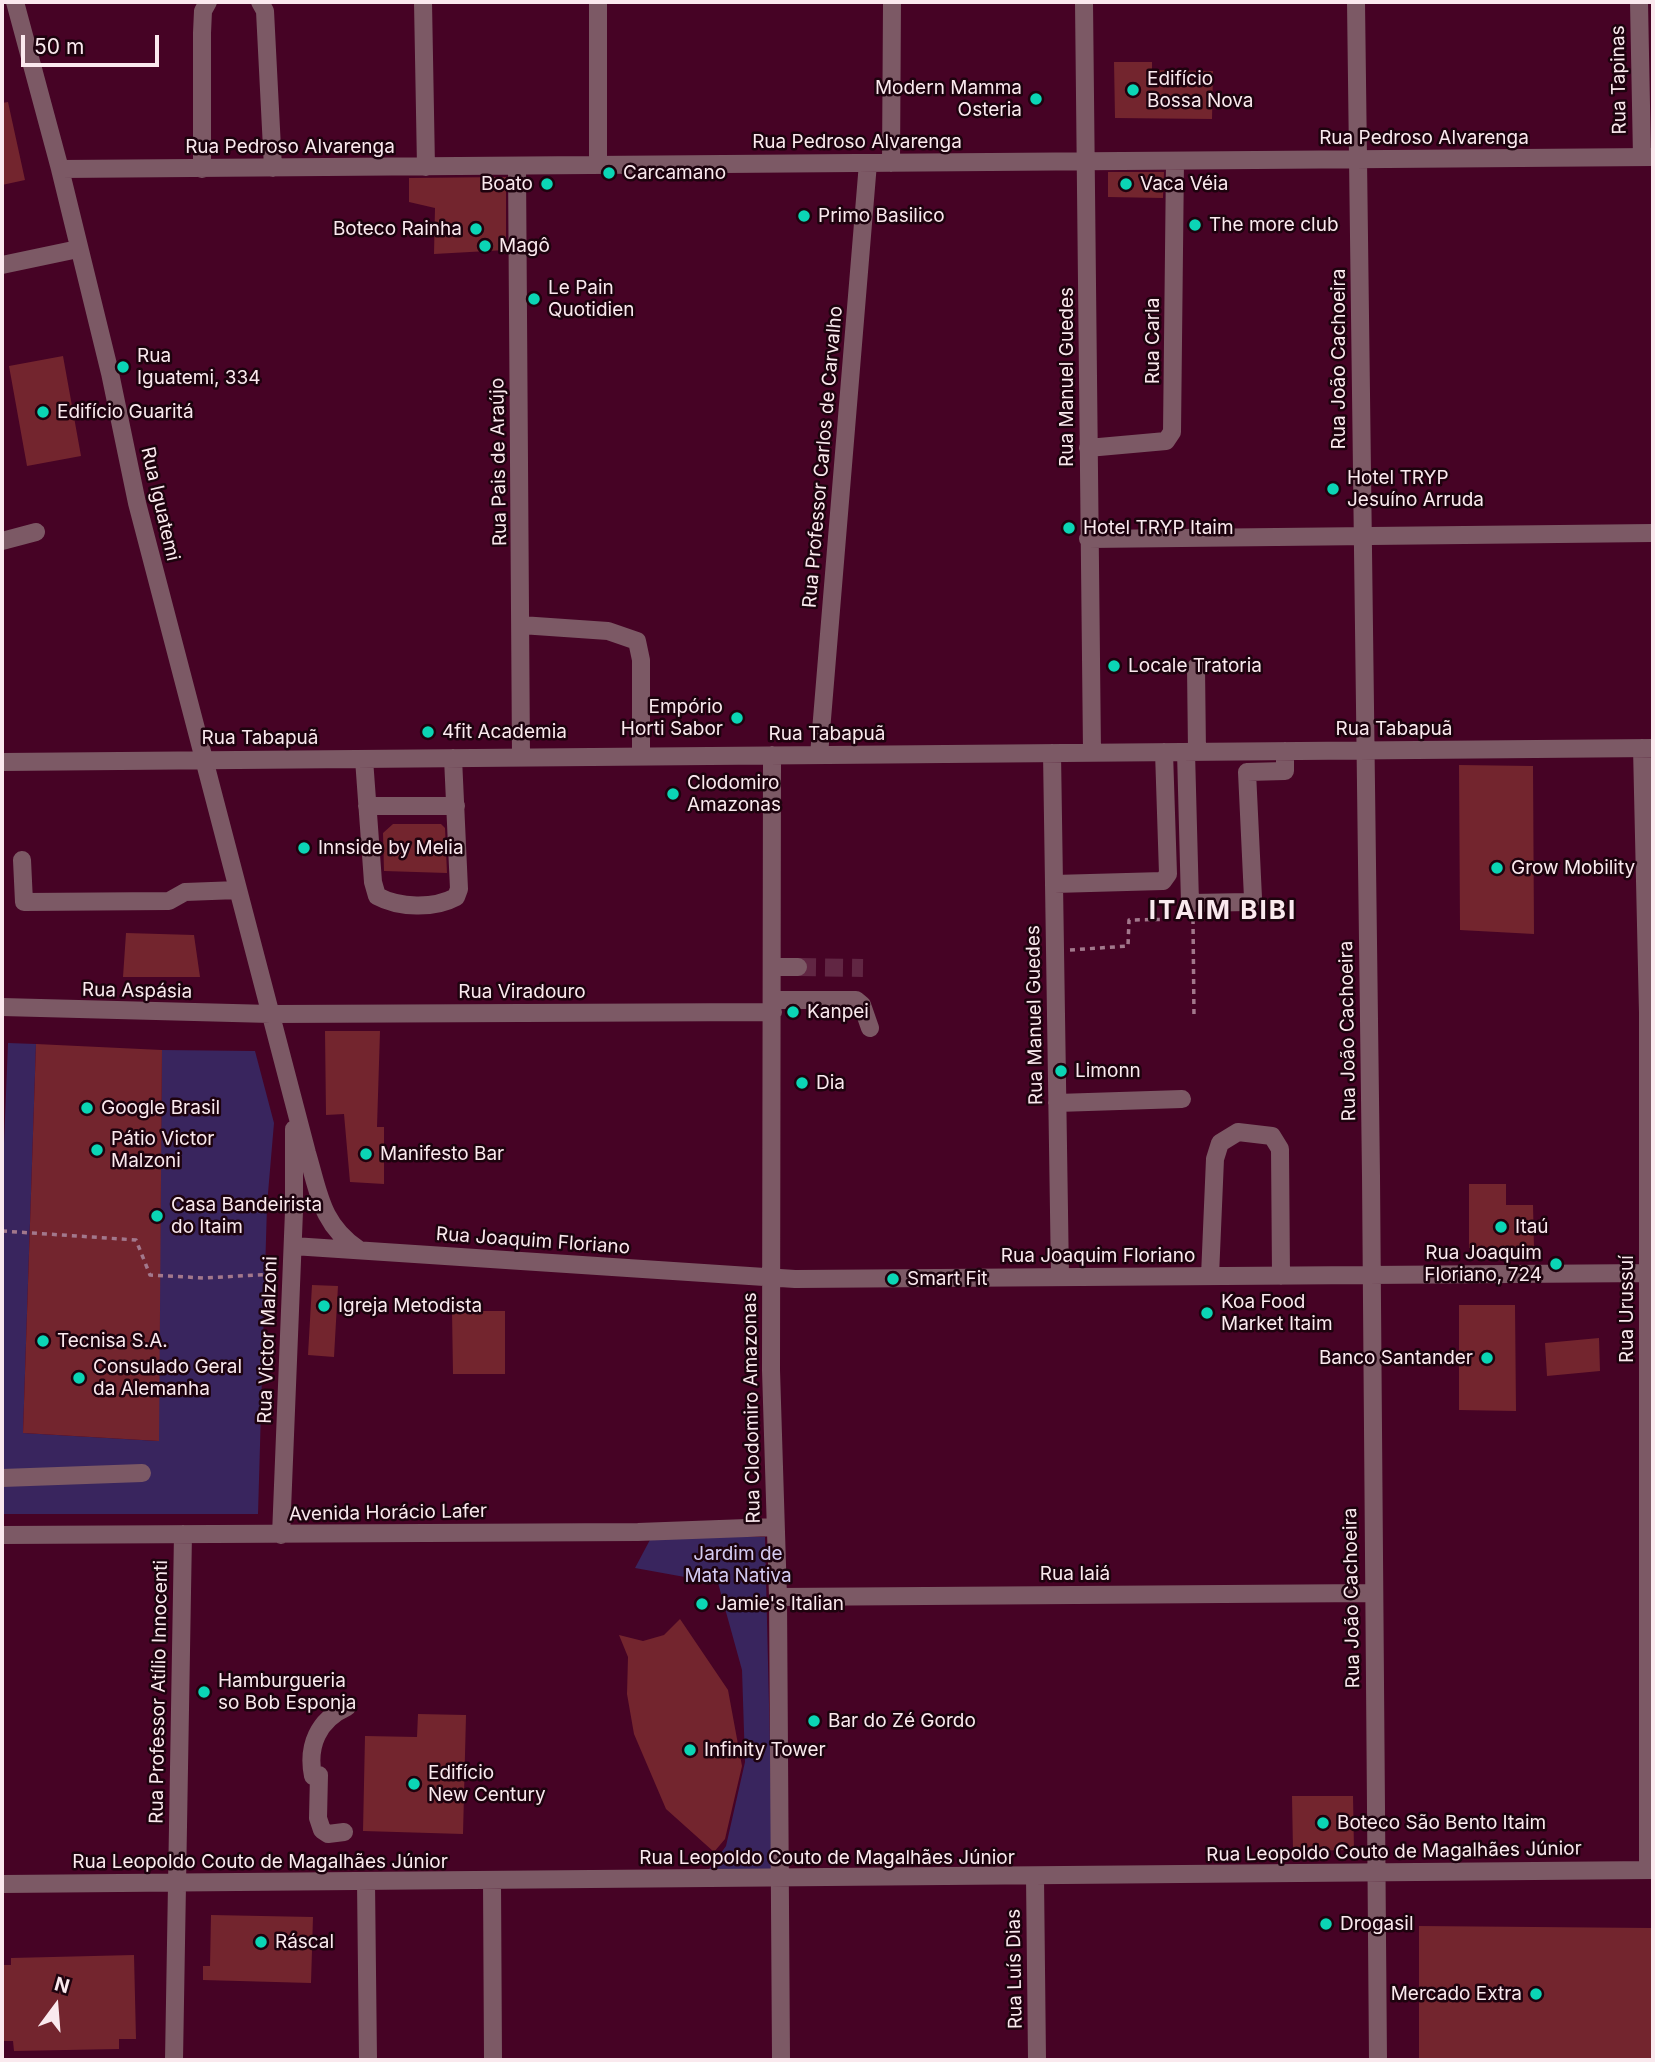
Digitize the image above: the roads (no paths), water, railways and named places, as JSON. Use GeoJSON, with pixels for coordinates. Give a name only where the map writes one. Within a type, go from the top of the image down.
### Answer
{"type":"FeatureCollection","features":[{"type":"Feature","properties":{"kind":"street","name":"Rua Iguatemi"},"geometry":{"type":"LineString","coordinates":[[15,2],[60,169],[110,373],[137,503],[202,760],[271,1014]]}},
{"type":"Feature","properties":{"kind":"street"},"geometry":{"type":"LineString","coordinates":[[202,169],[202,22],[205,4],[208,2]]}},
{"type":"Feature","properties":{"kind":"street"},"geometry":{"type":"LineString","coordinates":[[260,2],[265,11],[273,168]]}},
{"type":"Feature","properties":{"kind":"street"},"geometry":{"type":"LineString","coordinates":[[423,2],[426,167]]}},
{"type":"Feature","properties":{"kind":"street"},"geometry":{"type":"LineString","coordinates":[[598,2],[598,165]]}},
{"type":"Feature","properties":{"kind":"street"},"geometry":{"type":"LineString","coordinates":[[891,163],[892,2]]}},
{"type":"Feature","properties":{"kind":"street","name":"Rua Manuel Guedes"},"geometry":{"type":"LineString","coordinates":[[1084,2],[1092,752]]}},
{"type":"Feature","properties":{"kind":"street","name":"Rua João Cachoeira"},"geometry":{"type":"LineString","coordinates":[[1356,2],[1372,1276],[1378,2060]]}},
{"type":"Feature","properties":{"kind":"street","name":"Rua Tapinas"},"geometry":{"type":"LineString","coordinates":[[1639,2],[1648,158]]}},
{"type":"Feature","properties":{"kind":"street","name":"Rua Pedroso Alvarenga"},"geometry":{"type":"LineString","coordinates":[[60,169],[1648,158]]}},
{"type":"Feature","properties":{"kind":"street","name":"Rua Carla"},"geometry":{"type":"LineString","coordinates":[[1088,448],[1153,444],[1166,441],[1172,432],[1175,161]]}},
{"type":"Feature","properties":{"kind":"street","name":"Rua Professor Carlos de Carvalho"},"geometry":{"type":"LineString","coordinates":[[819,755],[868,163]]}},
{"type":"Feature","properties":{"kind":"street","name":"Rua Pais de Araújo"},"geometry":{"type":"LineString","coordinates":[[517,166],[521,757]]}},
{"type":"Feature","properties":{"kind":"street"},"geometry":{"type":"LineString","coordinates":[[2,265],[78,249]]}},
{"type":"Feature","properties":{"kind":"street"},"geometry":{"type":"LineString","coordinates":[[2,541],[36,532]]}},
{"type":"Feature","properties":{"kind":"street"},"geometry":{"type":"LineString","coordinates":[[1088,539],[1653,533]]}},
{"type":"Feature","properties":{"kind":"street"},"geometry":{"type":"LineString","coordinates":[[521,625],[608,631],[637,641],[641,660],[641,756]]}},
{"type":"Feature","properties":{"kind":"street"},"geometry":{"type":"LineString","coordinates":[[1196,667],[1191,752],[1190,903],[1199,905],[1249,902],[1252,898],[1247,772],[1285,771],[1286,751]]}},
{"type":"Feature","properties":{"kind":"street","name":"Rua Tabapuã"},"geometry":{"type":"LineString","coordinates":[[2,762],[1648,748]]}},
{"type":"Feature","properties":{"kind":"street","name":"Rua Urussuí"},"geometry":{"type":"LineString","coordinates":[[1648,748],[1651,1870]]}},
{"type":"Feature","properties":{"kind":"street"},"geometry":{"type":"LineString","coordinates":[[1054,884],[1163,881],[1168,874],[1164,752]]}},
{"type":"Feature","properties":{"kind":"street","name":"Rua Manuel Guedes"},"geometry":{"type":"LineString","coordinates":[[1052,753],[1060,1277]]}},
{"type":"Feature","properties":{"kind":"street","name":"Rua Clodomiro Amazonas"},"geometry":{"type":"LineString","coordinates":[[772,755],[772,1278],[774,1527],[778,1597],[781,2060]]}},
{"type":"Feature","properties":{"kind":"street"},"geometry":{"type":"LineString","coordinates":[[364,759],[373,882],[377,896],[389,903],[413,905],[448,901],[456,897],[459,888],[453,758]]}},
{"type":"Feature","properties":{"kind":"street"},"geometry":{"type":"LineString","coordinates":[[367,806],[456,806]]}},
{"type":"Feature","properties":{"kind":"street"},"geometry":{"type":"LineString","coordinates":[[22,860],[24,902],[169,901],[185,892],[238,890]]}},
{"type":"Feature","properties":{"kind":"street"},"geometry":{"type":"LineString","coordinates":[[773,967],[798,967]]}},
{"type":"Feature","properties":{"kind":"street","name":"Rua Viradouro"},"geometry":{"type":"LineString","coordinates":[[271,1014],[773,1005],[856,1000],[862,1005],[870,1028]]}},
{"type":"Feature","properties":{"kind":"street","name":"Rua Aspásia"},"geometry":{"type":"LineString","coordinates":[[2,1007],[271,1014]]}},
{"type":"Feature","properties":{"kind":"street","name":"Rua Victor Malzoni"},"geometry":{"type":"LineString","coordinates":[[271,1014],[293,1104],[328,1222],[358,1249]]}},
{"type":"Feature","properties":{"kind":"street"},"geometry":{"type":"LineString","coordinates":[[1057,1103],[1182,1099]]}},
{"type":"Feature","properties":{"kind":"street","name":"Rua Victor Malzoni"},"geometry":{"type":"LineString","coordinates":[[281,1535],[293,1246],[293,1104]]}},
{"type":"Feature","properties":{"kind":"street"},"geometry":{"type":"LineString","coordinates":[[1210,1276],[1215,1159],[1220,1143],[1238,1132],[1272,1136],[1280,1149],[1281,1276]]}},
{"type":"Feature","properties":{"kind":"street","name":"Rua Joaquim Floriano"},"geometry":{"type":"LineString","coordinates":[[293,1246],[772,1278],[1651,1273]]}},
{"type":"Feature","properties":{"kind":"street"},"geometry":{"type":"LineString","coordinates":[[2,1478],[142,1473]]}},
{"type":"Feature","properties":{"kind":"street","name":"Avenida Horácio Lafer"},"geometry":{"type":"LineString","coordinates":[[2,1535],[638,1532],[774,1527]]}},
{"type":"Feature","properties":{"kind":"street","name":"Rua Professor Atílio Innocenti"},"geometry":{"type":"LineString","coordinates":[[174,2060],[183,1534]]}},
{"type":"Feature","properties":{"kind":"street","name":"Rua Iaiá"},"geometry":{"type":"LineString","coordinates":[[778,1597],[1373,1592]]}},
{"type":"Feature","properties":{"kind":"street"},"geometry":{"type":"LineString","coordinates":[[344,1832],[328,1834],[322,1830],[318,1818],[319,1775],[313,1776],[311,1763],[313,1744],[322,1725],[332,1714],[346,1707]]}},
{"type":"Feature","properties":{"kind":"street","name":"Rua Leopoldo Couto de Magalhães Júnior"},"geometry":{"type":"LineString","coordinates":[[2,1884],[492,1882],[1651,1870]]}},
{"type":"Feature","properties":{"kind":"street","name":"Rua Luís Dias"},"geometry":{"type":"LineString","coordinates":[[1035,1877],[1037,2060]]}},
{"type":"Feature","properties":{"kind":"street"},"geometry":{"type":"LineString","coordinates":[[366,1882],[368,2060]]}},
{"type":"Feature","properties":{"kind":"street"},"geometry":{"type":"LineString","coordinates":[[492,1882],[493,2060]]}},
{"type":"Feature","properties":{"kind":"tunnel"},"geometry":{"type":"LineString","coordinates":[[798,967],[863,968]]}},
{"type":"Feature","properties":{"kind":"place","name":"Edifício Bossa Nova"},"geometry":{"type":"Point","coordinates":[1133,90]}},
{"type":"Feature","properties":{"kind":"place","name":"Modern Mamma Osteria"},"geometry":{"type":"Point","coordinates":[1036,99]}},
{"type":"Feature","properties":{"kind":"place","name":"Carcamano"},"geometry":{"type":"Point","coordinates":[609,173]}},
{"type":"Feature","properties":{"kind":"place","name":"Boato"},"geometry":{"type":"Point","coordinates":[547,184]}},
{"type":"Feature","properties":{"kind":"place","name":"Vaca Véia"},"geometry":{"type":"Point","coordinates":[1126,184]}},
{"type":"Feature","properties":{"kind":"place","name":"Primo Basilico"},"geometry":{"type":"Point","coordinates":[804,216]}},
{"type":"Feature","properties":{"kind":"place","name":"The more club"},"geometry":{"type":"Point","coordinates":[1195,225]}},
{"type":"Feature","properties":{"kind":"place","name":"Boteco Rainha"},"geometry":{"type":"Point","coordinates":[476,229]}},
{"type":"Feature","properties":{"kind":"place","name":"Magô"},"geometry":{"type":"Point","coordinates":[485,246]}},
{"type":"Feature","properties":{"kind":"place","name":"Le Pain Quotidien"},"geometry":{"type":"Point","coordinates":[534,299]}},
{"type":"Feature","properties":{"kind":"place","name":"Rua Iguatemi, 334"},"geometry":{"type":"Point","coordinates":[123,367]}},
{"type":"Feature","properties":{"kind":"place","name":"Edifício Guaritá"},"geometry":{"type":"Point","coordinates":[43,412]}},
{"type":"Feature","properties":{"kind":"place","name":"Hotel TRYP Jesuíno Arruda"},"geometry":{"type":"Point","coordinates":[1333,489]}},
{"type":"Feature","properties":{"kind":"place","name":"Hotel TRYP Itaim"},"geometry":{"type":"Point","coordinates":[1069,528]}},
{"type":"Feature","properties":{"kind":"place","name":"Locale Tratoria"},"geometry":{"type":"Point","coordinates":[1114,666]}},
{"type":"Feature","properties":{"kind":"place","name":"Empório Horti Sabor"},"geometry":{"type":"Point","coordinates":[737,718]}},
{"type":"Feature","properties":{"kind":"place","name":"4fit Academia"},"geometry":{"type":"Point","coordinates":[428,732]}},
{"type":"Feature","properties":{"kind":"place","name":"Clodomiro Amazonas"},"geometry":{"type":"Point","coordinates":[673,794]}},
{"type":"Feature","properties":{"kind":"place","name":"Innside by Melia"},"geometry":{"type":"Point","coordinates":[304,848]}},
{"type":"Feature","properties":{"kind":"place","name":"Grow Mobility"},"geometry":{"type":"Point","coordinates":[1497,868]}},
{"type":"Feature","properties":{"kind":"place","name":"Kanpei"},"geometry":{"type":"Point","coordinates":[793,1012]}},
{"type":"Feature","properties":{"kind":"place","name":"Limonn"},"geometry":{"type":"Point","coordinates":[1061,1071]}},
{"type":"Feature","properties":{"kind":"place","name":"Dia"},"geometry":{"type":"Point","coordinates":[802,1083]}},
{"type":"Feature","properties":{"kind":"place","name":"Google Brasil"},"geometry":{"type":"Point","coordinates":[87,1108]}},
{"type":"Feature","properties":{"kind":"place","name":"Pátio Victor Malzoni"},"geometry":{"type":"Point","coordinates":[97,1150]}},
{"type":"Feature","properties":{"kind":"place","name":"Manifesto Bar"},"geometry":{"type":"Point","coordinates":[366,1154]}},
{"type":"Feature","properties":{"kind":"place","name":"Casa Bandeirista do Itaim"},"geometry":{"type":"Point","coordinates":[157,1216]}},
{"type":"Feature","properties":{"kind":"place","name":"Itaú"},"geometry":{"type":"Point","coordinates":[1501,1227]}},
{"type":"Feature","properties":{"kind":"place","name":"Rua Joaquim Floriano, 724"},"geometry":{"type":"Point","coordinates":[1556,1264]}},
{"type":"Feature","properties":{"kind":"place","name":"Smart Fit"},"geometry":{"type":"Point","coordinates":[893,1279]}},
{"type":"Feature","properties":{"kind":"place","name":"Igreja Metodista"},"geometry":{"type":"Point","coordinates":[324,1306]}},
{"type":"Feature","properties":{"kind":"place","name":"Koa Food Market Itaim"},"geometry":{"type":"Point","coordinates":[1207,1313]}},
{"type":"Feature","properties":{"kind":"place","name":"Tecnisa S.A."},"geometry":{"type":"Point","coordinates":[43,1341]}},
{"type":"Feature","properties":{"kind":"place","name":"Banco Santander"},"geometry":{"type":"Point","coordinates":[1487,1358]}},
{"type":"Feature","properties":{"kind":"place","name":"Consulado Geral da Alemanha"},"geometry":{"type":"Point","coordinates":[79,1378]}},
{"type":"Feature","properties":{"kind":"place","name":"Jamie's Italian"},"geometry":{"type":"Point","coordinates":[702,1604]}},
{"type":"Feature","properties":{"kind":"place","name":"Hamburgueria so Bob Esponja"},"geometry":{"type":"Point","coordinates":[204,1692]}},
{"type":"Feature","properties":{"kind":"place","name":"Bar do Zé Gordo"},"geometry":{"type":"Point","coordinates":[814,1721]}},
{"type":"Feature","properties":{"kind":"place","name":"Infinity Tower"},"geometry":{"type":"Point","coordinates":[690,1750]}},
{"type":"Feature","properties":{"kind":"place","name":"Edifício New Century"},"geometry":{"type":"Point","coordinates":[414,1784]}},
{"type":"Feature","properties":{"kind":"place","name":"Boteco São Bento Itaim"},"geometry":{"type":"Point","coordinates":[1323,1823]}},
{"type":"Feature","properties":{"kind":"place","name":"Drogasil"},"geometry":{"type":"Point","coordinates":[1326,1924]}},
{"type":"Feature","properties":{"kind":"place","name":"Ráscal"},"geometry":{"type":"Point","coordinates":[261,1942]}},
{"type":"Feature","properties":{"kind":"place","name":"Mercado Extra"},"geometry":{"type":"Point","coordinates":[1536,1994]}},
{"type":"Feature","properties":{"kind":"district","name":"ITAIM BIBI"},"geometry":{"type":"Point","coordinates":[1223,911]}},
{"type":"Feature","properties":{"kind":"park label","name":"Jardim de Mata Nativa"},"geometry":{"type":"Point","coordinates":[738,1565]}}]}
